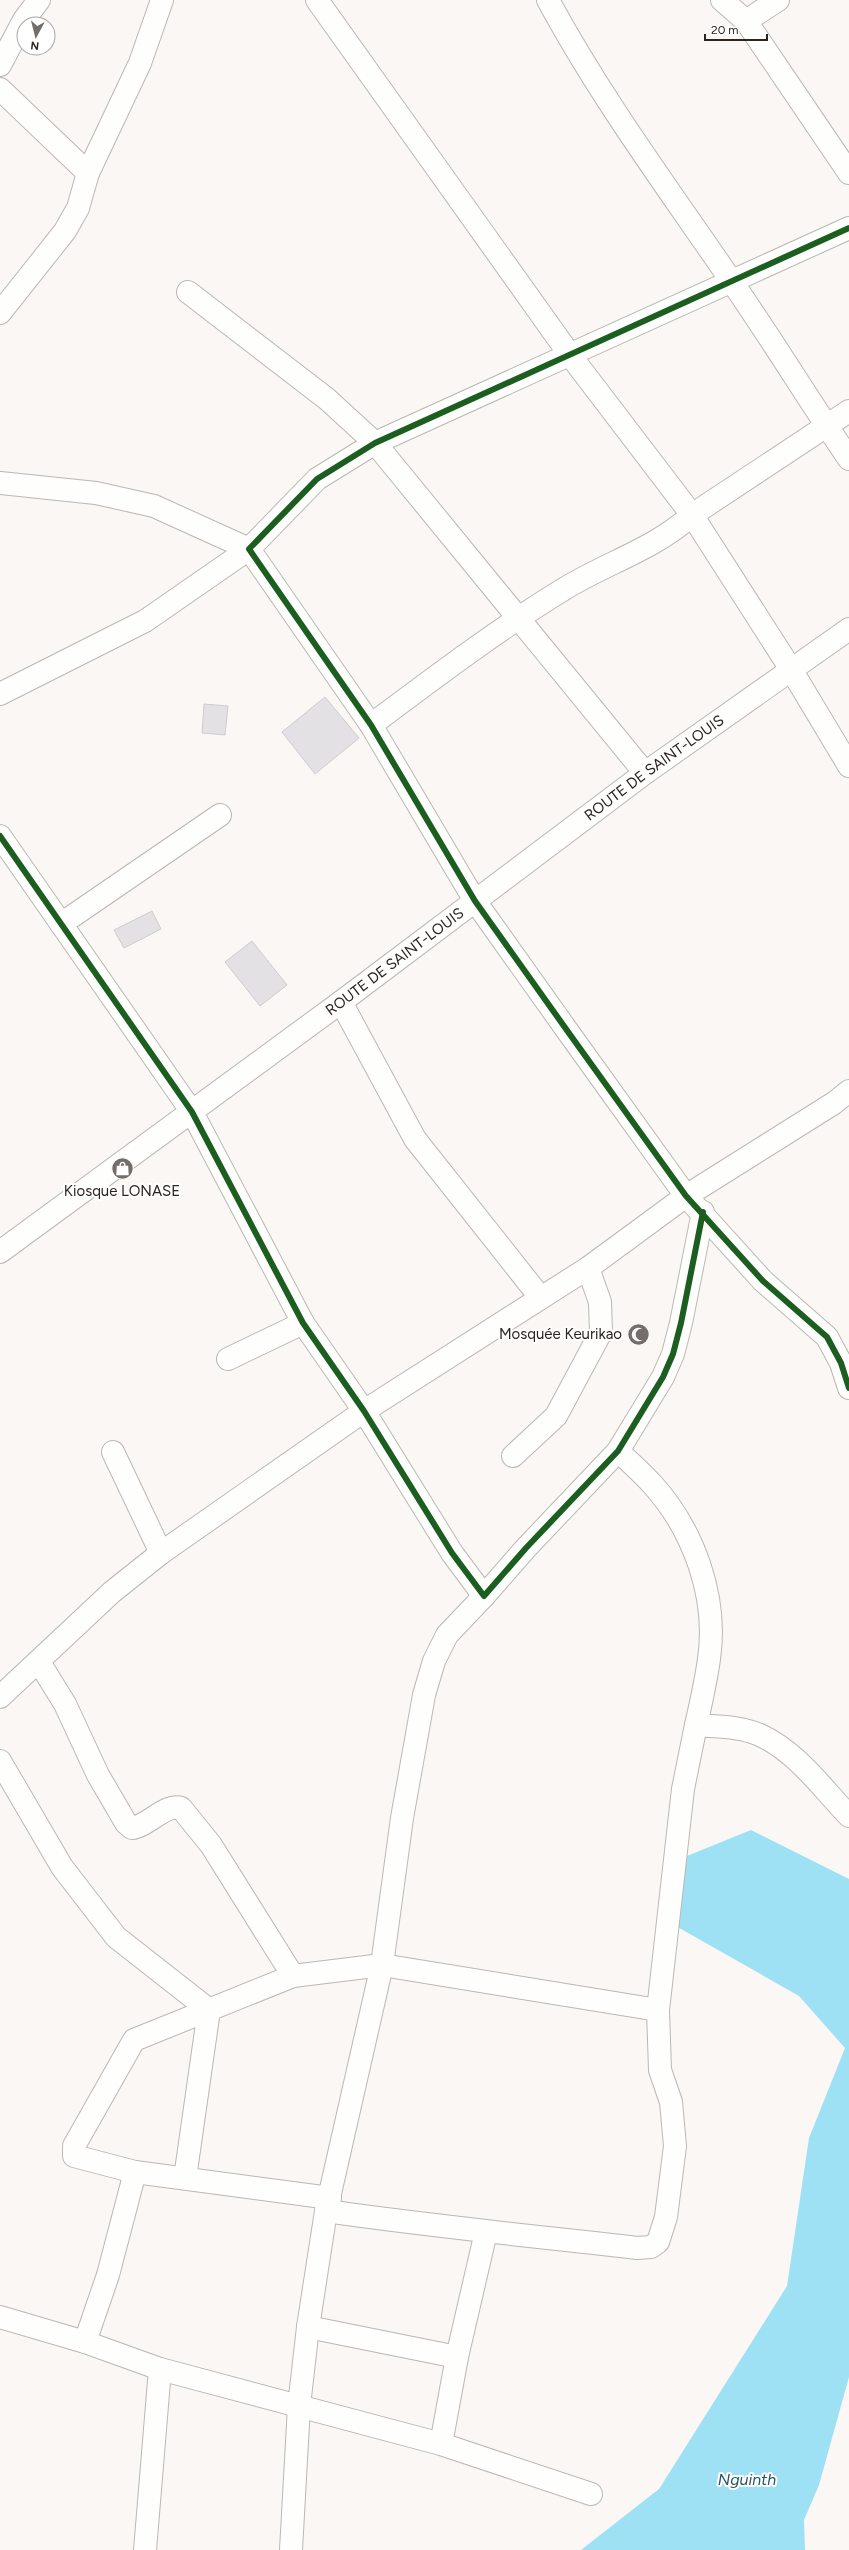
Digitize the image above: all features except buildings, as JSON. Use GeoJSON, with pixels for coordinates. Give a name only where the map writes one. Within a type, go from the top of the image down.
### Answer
{"type":"FeatureCollection","features":[{"type":"Feature","properties":{"kind":"street"},"geometry":{"type":"LineString","coordinates":[[0,65],[24,20],[39,0]]}},
{"type":"Feature","properties":{"kind":"street"},"geometry":{"type":"LineString","coordinates":[[3,301],[65,231],[78,208],[88,173],[140,63],[162,0]]}},
{"type":"Feature","properties":{"kind":"street"},"geometry":{"type":"LineString","coordinates":[[317,0],[570,355],[692,515],[792,671],[849,766]]}},
{"type":"Feature","properties":{"kind":"street"},"geometry":{"type":"LineString","coordinates":[[548,0],[576,51],[628,132],[731,280],[827,427],[849,458]]}},
{"type":"Feature","properties":{"kind":"street"},"geometry":{"type":"LineString","coordinates":[[722,0],[746,21],[849,173]]}},
{"type":"Feature","properties":{"kind":"street"},"geometry":{"type":"LineString","coordinates":[[746,21],[778,0]]}},
{"type":"Feature","properties":{"kind":"street"},"geometry":{"type":"LineString","coordinates":[[0,89],[88,173]]}},
{"type":"Feature","properties":{"kind":"street"},"geometry":{"type":"LineString","coordinates":[[0,694],[145,621],[249,549],[317,480],[375,443],[731,280],[849,228]]}},
{"type":"Feature","properties":{"kind":"street"},"geometry":{"type":"LineString","coordinates":[[188,292],[327,399],[375,443],[645,773]]}},
{"type":"Feature","properties":{"kind":"street"},"geometry":{"type":"LineString","coordinates":[[371,724],[517,618],[578,580],[641,551],[672,533],[692,515],[849,411]]}},
{"type":"Feature","properties":{"kind":"street"},"geometry":{"type":"LineString","coordinates":[[0,483],[96,493],[154,506],[249,549],[371,724],[475,901],[686,1196],[703,1212],[763,1281],[827,1337],[841,1363],[849,1388]]}},
{"type":"Feature","properties":{"kind":"street","name":"ROUTE DE SAINT-LOUIS"},"geometry":{"type":"LineString","coordinates":[[0,1252],[341,1002],[645,773],[792,671],[849,629]]}},
{"type":"Feature","properties":{"kind":"street"},"geometry":{"type":"LineString","coordinates":[[61,924],[220,815]]}},
{"type":"Feature","properties":{"kind":"street"},"geometry":{"type":"LineString","coordinates":[[0,836],[192,1112],[303,1323],[364,1411],[452,1552],[484,1596]]}},
{"type":"Feature","properties":{"kind":"street"},"geometry":{"type":"LineString","coordinates":[[341,1002],[415,1139],[540,1298]]}},
{"type":"Feature","properties":{"kind":"street"},"geometry":{"type":"LineString","coordinates":[[0,1697],[112,1592],[161,1553],[364,1411],[588,1268],[686,1196],[834,1103],[849,1091]]}},
{"type":"Feature","properties":{"kind":"street"},"geometry":{"type":"LineString","coordinates":[[291,2550],[299,2406],[308,2327],[328,2205],[382,1965],[402,1818],[424,1694],[434,1661],[447,1635],[536,1537],[618,1451],[663,1377],[673,1354],[703,1212]]}},
{"type":"Feature","properties":{"kind":"street"},"geometry":{"type":"LineString","coordinates":[[513,1456],[556,1416],[601,1332],[600,1302],[588,1268]]}},
{"type":"Feature","properties":{"kind":"street"},"geometry":{"type":"LineString","coordinates":[[228,1359],[303,1323]]}},
{"type":"Feature","properties":{"kind":"street"},"geometry":{"type":"LineString","coordinates":[[618,1451],[653,1486],[685,1530],[707,1585],[711,1619],[710,1658],[683,1789],[658,2010],[660,2070],[671,2102],[675,2146],[666,2217],[658,2242],[651,2247],[637,2248],[486,2232],[328,2205],[185,2178],[135,2172],[80,2159],[74,2156],[74,2146],[134,2040],[293,1976],[382,1965],[658,2010]]}},
{"type":"Feature","properties":{"kind":"street"},"geometry":{"type":"LineString","coordinates":[[113,1452],[161,1553]]}},
{"type":"Feature","properties":{"kind":"street"},"geometry":{"type":"LineString","coordinates":[[39,1662],[65,1704],[98,1775],[126,1823],[132,1828],[139,1827],[173,1807],[181,1808],[211,1845],[293,1976]]}},
{"type":"Feature","properties":{"kind":"street"},"geometry":{"type":"LineString","coordinates":[[696,1725],[736,1728],[760,1735],[803,1766],[849,1816]]}},
{"type":"Feature","properties":{"kind":"street"},"geometry":{"type":"LineString","coordinates":[[0,1761],[62,1867],[116,1937],[210,2010]]}},
{"type":"Feature","properties":{"kind":"street"},"geometry":{"type":"LineString","coordinates":[[185,2178],[210,2010]]}},
{"type":"Feature","properties":{"kind":"street"},"geometry":{"type":"LineString","coordinates":[[85,2342],[108,2275],[135,2172]]}},
{"type":"Feature","properties":{"kind":"street"},"geometry":{"type":"LineString","coordinates":[[441,2444],[457,2357],[486,2232]]}},
{"type":"Feature","properties":{"kind":"street"},"geometry":{"type":"LineString","coordinates":[[0,2317],[85,2342],[160,2369],[441,2444],[591,2494]]}},
{"type":"Feature","properties":{"kind":"street"},"geometry":{"type":"LineString","coordinates":[[308,2327],[457,2357]]}},
{"type":"Feature","properties":{"kind":"street"},"geometry":{"type":"LineString","coordinates":[[145,2550],[160,2369]]}},
{"type":"Feature","properties":{"kind":"water","name":"Nguinth"},"geometry":{"type":"Polygon","coordinates":[[[751,1830],[849,1879],[849,2377],[819,2485],[804,2520],[805,2550],[581,2550],[659,2489],[787,2286],[809,2138],[845,2048],[799,1996],[674,1925],[682,1858],[751,1830]]]}},
{"type":"Feature","properties":{"kind":"cycle path"},"geometry":{"type":"LineString","coordinates":[[849,228],[375,443],[317,479],[249,549],[371,725],[475,901],[571,1036],[686,1196],[763,1281],[827,1337],[841,1363],[849,1388]]}},
{"type":"Feature","properties":{"kind":"cycle path"},"geometry":{"type":"LineString","coordinates":[[0,836],[192,1112],[303,1323],[364,1411],[452,1553],[484,1596],[526,1548],[618,1451],[663,1377],[673,1354],[681,1323],[703,1212]]}},
{"type":"Feature","properties":{"kind":"place","name":"Kiosque LONASE"},"geometry":{"type":"Point","coordinates":[122,1168]}},
{"type":"Feature","properties":{"kind":"place","name":"Mosquée Keurikao"},"geometry":{"type":"Point","coordinates":[638,1334]}}]}
